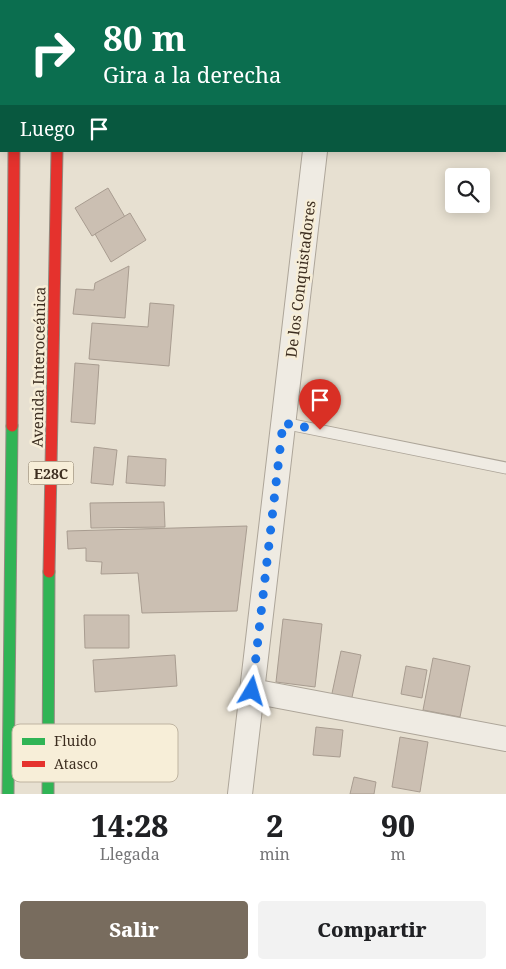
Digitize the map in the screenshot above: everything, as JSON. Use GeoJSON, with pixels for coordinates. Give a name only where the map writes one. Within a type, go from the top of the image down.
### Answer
{"type":"FeatureCollection","features":[{"type":"Feature","properties":{"kind":"highway","name":"Avenida Interoceánica"},"geometry":{"type":"LineString","coordinates":[[8,794],[14,152]]}},
{"type":"Feature","properties":{"kind":"highway","name":"Avenida Interoceánica"},"geometry":{"type":"LineString","coordinates":[[48,724],[50,482],[57,152]]}},
{"type":"Feature","properties":{"kind":"street","name":"De los Conquistadores"},"geometry":{"type":"LineString","coordinates":[[240,794],[315,152]]}},
{"type":"Feature","properties":{"kind":"street"},"geometry":{"type":"LineString","coordinates":[[252,691],[506,738]]}},
{"type":"Feature","properties":{"kind":"lane"},"geometry":{"type":"LineString","coordinates":[[283,423],[506,468]]}},
{"type":"Feature","properties":{"kind":"building"},"geometry":{"type":"Polygon","coordinates":[[[108,188],[125,217],[92,236],[75,208],[108,188]]]}},
{"type":"Feature","properties":{"kind":"building"},"geometry":{"type":"Polygon","coordinates":[[[130,213],[146,240],[111,262],[95,234],[130,213]]]}},
{"type":"Feature","properties":{"kind":"building"},"geometry":{"type":"Polygon","coordinates":[[[129,266],[125,318],[73,314],[76,289],[94,290],[95,283],[129,266]]]}},
{"type":"Feature","properties":{"kind":"building"},"geometry":{"type":"Polygon","coordinates":[[[150,303],[174,305],[169,366],[89,359],[92,323],[148,327],[150,303]]]}},
{"type":"Feature","properties":{"kind":"building"},"geometry":{"type":"Polygon","coordinates":[[[75,363],[99,365],[95,424],[71,422],[75,363]]]}},
{"type":"Feature","properties":{"kind":"building"},"geometry":{"type":"Polygon","coordinates":[[[94,447],[117,450],[113,485],[91,483],[94,447]]]}},
{"type":"Feature","properties":{"kind":"building"},"geometry":{"type":"Polygon","coordinates":[[[128,456],[166,459],[165,486],[126,483],[128,456]]]}},
{"type":"Feature","properties":{"kind":"building"},"geometry":{"type":"Polygon","coordinates":[[[164,502],[165,527],[91,528],[90,503],[164,502]]]}},
{"type":"Feature","properties":{"kind":"building"},"geometry":{"type":"Polygon","coordinates":[[[247,526],[237,611],[142,613],[138,573],[101,574],[102,562],[86,561],[86,548],[68,549],[67,531],[247,526]]]}},
{"type":"Feature","properties":{"kind":"building"},"geometry":{"type":"Polygon","coordinates":[[[84,615],[129,615],[129,648],[85,648],[84,615]]]}},
{"type":"Feature","properties":{"kind":"building"},"geometry":{"type":"Polygon","coordinates":[[[283,619],[322,624],[315,687],[276,682],[283,619]]]}},
{"type":"Feature","properties":{"kind":"building"},"geometry":{"type":"Polygon","coordinates":[[[341,651],[361,655],[351,702],[331,698],[341,651]]]}},
{"type":"Feature","properties":{"kind":"building"},"geometry":{"type":"Polygon","coordinates":[[[175,655],[177,686],[95,692],[93,660],[175,655]]]}},
{"type":"Feature","properties":{"kind":"building"},"geometry":{"type":"Polygon","coordinates":[[[433,658],[470,666],[460,717],[423,710],[433,658]]]}},
{"type":"Feature","properties":{"kind":"building"},"geometry":{"type":"Polygon","coordinates":[[[406,666],[427,670],[422,698],[401,694],[406,666]]]}},
{"type":"Feature","properties":{"kind":"building"},"geometry":{"type":"Polygon","coordinates":[[[316,727],[343,730],[340,757],[313,755],[316,727]]]}},
{"type":"Feature","properties":{"kind":"building"},"geometry":{"type":"Polygon","coordinates":[[[400,737],[428,742],[420,792],[392,787],[400,737]]]}},
{"type":"Feature","properties":{"kind":"building"},"geometry":{"type":"Polygon","coordinates":[[[354,777],[376,782],[374,794],[350,794],[354,777]]]}},
{"type":"Feature","properties":{"kind":"traffic: fast"},"geometry":{"type":"LineString","coordinates":[[8,794],[12,426]]}},
{"type":"Feature","properties":{"kind":"traffic: fast"},"geometry":{"type":"LineString","coordinates":[[48,724],[49,572]]}},
{"type":"Feature","properties":{"kind":"traffic: fast"},"geometry":{"type":"LineString","coordinates":[[48,782],[48,794]]}},
{"type":"Feature","properties":{"kind":"traffic: jam"},"geometry":{"type":"LineString","coordinates":[[12,426],[14,152]]}},
{"type":"Feature","properties":{"kind":"traffic: jam"},"geometry":{"type":"LineString","coordinates":[[49,572],[57,152]]}},
{"type":"Feature","properties":{"kind":"route"},"geometry":{"type":"LineString","coordinates":[[252,691],[283,423],[320,430]]}}]}
